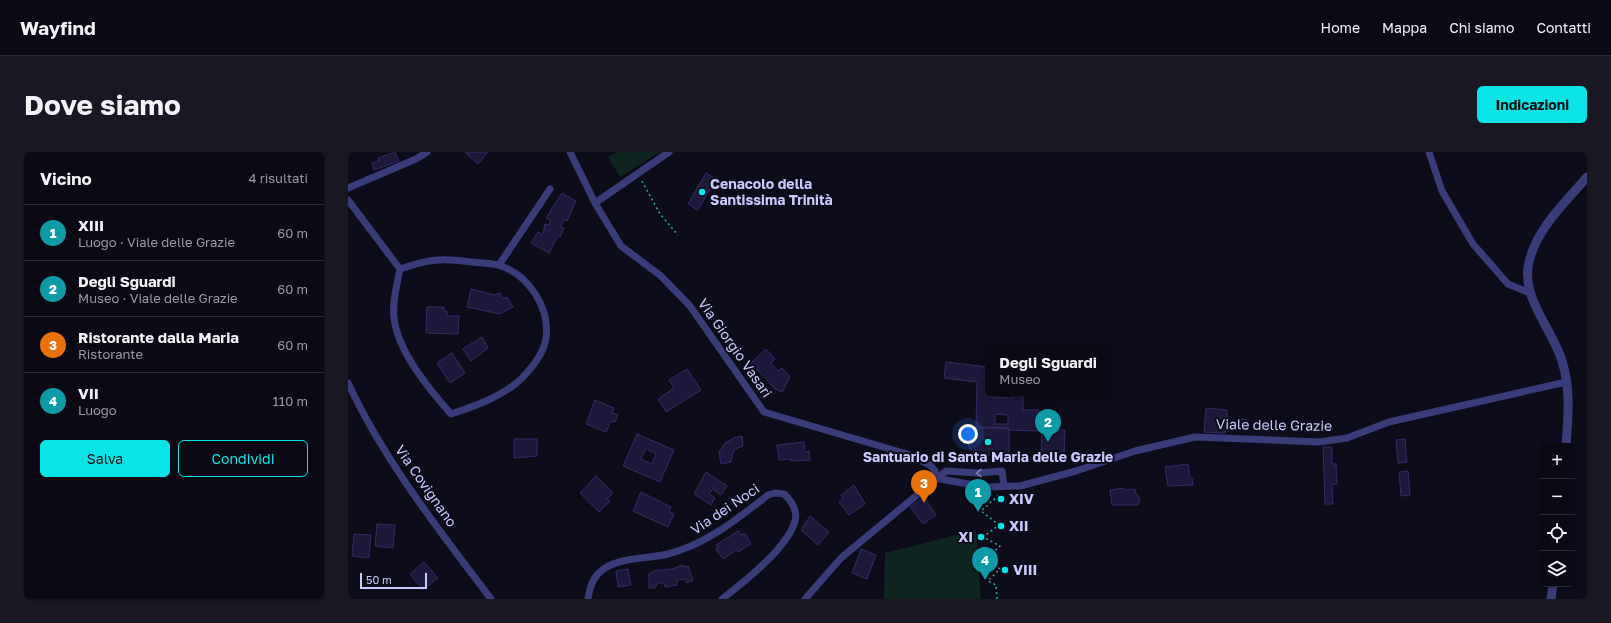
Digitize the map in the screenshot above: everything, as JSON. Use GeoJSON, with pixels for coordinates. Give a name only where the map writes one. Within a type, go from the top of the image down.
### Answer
{"type":"FeatureCollection","features":[{"type":"Feature","properties":{"kind":"street"},"geometry":{"type":"LineString","coordinates":[[348,188],[416,159],[427,152]]}},
{"type":"Feature","properties":{"kind":"street","name":"Via Giorgio Vasari"},"geometry":{"type":"LineString","coordinates":[[570,152],[595,203],[621,246],[662,276],[690,306],[764,412],[907,454],[930,465],[935,471],[936,478]]}},
{"type":"Feature","properties":{"kind":"street"},"geometry":{"type":"LineString","coordinates":[[595,203],[669,152]]}},
{"type":"Feature","properties":{"kind":"street"},"geometry":{"type":"LineString","coordinates":[[1429,152],[1442,191],[1473,244],[1508,284],[1530,293]]}},
{"type":"Feature","properties":{"kind":"street"},"geometry":{"type":"LineString","coordinates":[[1566,443],[1569,410],[1562,361],[1530,293],[1528,263],[1534,245],[1544,227],[1587,177]]}},
{"type":"Feature","properties":{"kind":"street"},"geometry":{"type":"LineString","coordinates":[[499,265],[550,189]]}},
{"type":"Feature","properties":{"kind":"street"},"geometry":{"type":"LineString","coordinates":[[348,200],[400,269],[394,299],[394,318],[400,340],[420,376],[451,414],[470,408],[502,394],[516,383],[538,358],[546,339],[547,318],[539,300],[520,276],[499,265],[445,258],[425,260],[400,269]]}},
{"type":"Feature","properties":{"kind":"street","name":"Viale delle Grazie"},"geometry":{"type":"LineString","coordinates":[[936,478],[985,487],[1020,486],[1069,473],[1135,451],[1195,437],[1319,442],[1347,438],[1389,422],[1566,382]]}},
{"type":"Feature","properties":{"kind":"street","name":"Via Covignano"},"geometry":{"type":"LineString","coordinates":[[348,383],[359,406],[404,482],[491,599]]}},
{"type":"Feature","properties":{"kind":"street"},"geometry":{"type":"LineString","coordinates":[[805,599],[841,558],[946,471],[978,473],[1002,471],[1004,486]]}},
{"type":"Feature","properties":{"kind":"street","name":"Via dei Noci"},"geometry":{"type":"LineString","coordinates":[[588,599],[590,584],[605,568],[620,562],[669,554],[696,544],[725,528],[768,495],[775,493],[784,494],[794,507],[796,520],[790,532],[751,578],[722,599]]}},
{"type":"Feature","properties":{"kind":"street"},"geometry":{"type":"LineString","coordinates":[[1552,599],[1553,587]]}},
{"type":"Feature","properties":{"kind":"path"},"geometry":{"type":"LineString","coordinates":[[638,174],[660,214],[678,235]]}},
{"type":"Feature","properties":{"kind":"path"},"geometry":{"type":"LineString","coordinates":[[997,599],[996,585],[988,580],[1000,570],[986,559],[1000,546],[982,537],[999,525],[981,511],[997,498],[1004,486]]}},
{"type":"Feature","properties":{"kind":"green space"},"geometry":{"type":"Polygon","coordinates":[[[617,152],[658,153],[620,177],[608,157],[617,152]]]}},
{"type":"Feature","properties":{"kind":"green space"},"geometry":{"type":"Polygon","coordinates":[[[976,530],[981,599],[884,599],[885,553],[976,530]]]}},
{"type":"Feature","properties":{"kind":"building"},"geometry":{"type":"Polygon","coordinates":[[[395,152],[399,161],[374,170],[372,163],[379,161],[378,158],[395,152]]]}},
{"type":"Feature","properties":{"kind":"building"},"geometry":{"type":"Polygon","coordinates":[[[465,152],[488,152],[478,164],[465,152]]]}},
{"type":"Feature","properties":{"kind":"building","name":"Cenacolo della Santissima Trinità"},"geometry":{"type":"Polygon","coordinates":[[[706,173],[716,179],[698,210],[688,204],[706,173]]]}},
{"type":"Feature","properties":{"kind":"building"},"geometry":{"type":"Polygon","coordinates":[[[562,193],[576,201],[567,221],[564,220],[560,227],[564,228],[560,237],[558,236],[549,253],[531,243],[538,232],[543,234],[545,224],[549,225],[550,220],[546,218],[562,193]]]}},
{"type":"Feature","properties":{"kind":"building"},"geometry":{"type":"Polygon","coordinates":[[[471,289],[495,295],[500,293],[503,299],[507,297],[513,307],[500,314],[467,307],[471,289]]]}},
{"type":"Feature","properties":{"kind":"building"},"geometry":{"type":"Polygon","coordinates":[[[427,307],[444,307],[444,311],[447,311],[447,316],[459,316],[458,334],[426,333],[427,307]]]}},
{"type":"Feature","properties":{"kind":"building"},"geometry":{"type":"Polygon","coordinates":[[[482,337],[488,348],[471,361],[463,349],[482,337]]]}},
{"type":"Feature","properties":{"kind":"building"},"geometry":{"type":"Polygon","coordinates":[[[766,349],[775,359],[771,363],[778,371],[782,368],[790,377],[782,392],[775,389],[751,363],[766,349]]]}},
{"type":"Feature","properties":{"kind":"building"},"geometry":{"type":"Polygon","coordinates":[[[452,353],[465,373],[450,383],[437,363],[452,353]]]}},
{"type":"Feature","properties":{"kind":"building"},"geometry":{"type":"Polygon","coordinates":[[[946,362],[985,367],[985,396],[1012,398],[1012,396],[1023,396],[1023,410],[1039,410],[1038,431],[976,427],[977,382],[944,378],[946,362]],[[995,414],[995,424],[1008,424],[1008,415],[995,414]]]}},
{"type":"Feature","properties":{"kind":"building"},"geometry":{"type":"Polygon","coordinates":[[[687,369],[701,390],[666,412],[658,399],[674,388],[669,380],[687,369]]]}},
{"type":"Feature","properties":{"kind":"building"},"geometry":{"type":"Polygon","coordinates":[[[595,400],[614,408],[612,413],[618,415],[615,422],[611,421],[606,432],[586,424],[595,400]]]}},
{"type":"Feature","properties":{"kind":"building"},"geometry":{"type":"Polygon","coordinates":[[[1206,408],[1227,410],[1227,418],[1216,418],[1216,425],[1226,426],[1225,433],[1204,432],[1206,408]]]}},
{"type":"Feature","properties":{"kind":"building"},"geometry":{"type":"Polygon","coordinates":[[[1240,419],[1248,420],[1247,431],[1239,430],[1240,419]]]}},
{"type":"Feature","properties":{"kind":"building","name":"Santuario di Santa Maria delle Grazie"},"geometry":{"type":"Polygon","coordinates":[[[972,428],[1009,428],[1009,456],[983,455],[983,450],[970,450],[968,442],[971,439],[969,433],[972,428]]]}},
{"type":"Feature","properties":{"kind":"building"},"geometry":{"type":"Polygon","coordinates":[[[1042,429],[1065,430],[1064,456],[1041,455],[1042,429]]]}},
{"type":"Feature","properties":{"kind":"building"},"geometry":{"type":"Polygon","coordinates":[[[637,434],[674,450],[660,482],[623,466],[637,434]],[[646,449],[641,459],[652,464],[656,454],[646,449]]]}},
{"type":"Feature","properties":{"kind":"building"},"geometry":{"type":"Polygon","coordinates":[[[742,436],[743,446],[737,448],[733,452],[731,462],[721,464],[719,452],[725,443],[742,436]]]}},
{"type":"Feature","properties":{"kind":"building"},"geometry":{"type":"Polygon","coordinates":[[[514,439],[537,439],[537,456],[514,458],[514,439]]]}},
{"type":"Feature","properties":{"kind":"building"},"geometry":{"type":"Polygon","coordinates":[[[1405,439],[1407,462],[1398,463],[1396,440],[1405,439]]]}},
{"type":"Feature","properties":{"kind":"building"},"geometry":{"type":"Polygon","coordinates":[[[804,442],[805,452],[809,451],[810,460],[779,460],[777,445],[804,442]]]}},
{"type":"Feature","properties":{"kind":"building"},"geometry":{"type":"Polygon","coordinates":[[[1323,447],[1332,447],[1332,464],[1336,464],[1337,484],[1332,485],[1333,504],[1325,504],[1323,447]]]}},
{"type":"Feature","properties":{"kind":"building"},"geometry":{"type":"Polygon","coordinates":[[[1188,464],[1190,478],[1192,478],[1193,485],[1168,486],[1165,467],[1188,464]]]}},
{"type":"Feature","properties":{"kind":"building"},"geometry":{"type":"Polygon","coordinates":[[[1408,471],[1410,495],[1401,496],[1399,472],[1408,471]]]}},
{"type":"Feature","properties":{"kind":"building"},"geometry":{"type":"Polygon","coordinates":[[[706,472],[727,486],[721,495],[713,489],[709,494],[715,498],[711,505],[694,494],[706,472]]]}},
{"type":"Feature","properties":{"kind":"building"},"geometry":{"type":"Polygon","coordinates":[[[596,476],[613,493],[607,499],[610,501],[599,512],[580,493],[596,476]]]}},
{"type":"Feature","properties":{"kind":"building"},"geometry":{"type":"Polygon","coordinates":[[[854,485],[865,504],[849,515],[839,502],[843,498],[841,495],[854,485]]]}},
{"type":"Feature","properties":{"kind":"building"},"geometry":{"type":"Polygon","coordinates":[[[1124,488],[1124,490],[1135,489],[1136,494],[1140,498],[1138,505],[1112,505],[1110,490],[1124,488]]]}},
{"type":"Feature","properties":{"kind":"building"},"geometry":{"type":"Polygon","coordinates":[[[641,492],[671,507],[669,512],[674,514],[668,527],[633,511],[641,492]]]}},
{"type":"Feature","properties":{"kind":"building"},"geometry":{"type":"Polygon","coordinates":[[[924,497],[936,515],[923,524],[910,507],[924,497]]]}},
{"type":"Feature","properties":{"kind":"building"},"geometry":{"type":"Polygon","coordinates":[[[810,516],[829,532],[818,545],[801,530],[810,516]]]}},
{"type":"Feature","properties":{"kind":"building"},"geometry":{"type":"Polygon","coordinates":[[[377,524],[395,525],[393,548],[375,546],[377,524]]]}},
{"type":"Feature","properties":{"kind":"building"},"geometry":{"type":"Polygon","coordinates":[[[738,531],[741,535],[745,533],[751,544],[738,552],[737,550],[723,559],[716,549],[718,548],[716,545],[738,531]]]}},
{"type":"Feature","properties":{"kind":"building"},"geometry":{"type":"Polygon","coordinates":[[[354,534],[371,535],[369,558],[352,556],[354,534]]]}},
{"type":"Feature","properties":{"kind":"building"},"geometry":{"type":"Polygon","coordinates":[[[861,549],[876,555],[867,579],[852,573],[861,549]]]}},
{"type":"Feature","properties":{"kind":"building"},"geometry":{"type":"Polygon","coordinates":[[[424,562],[438,578],[423,590],[410,574],[424,562]]]}},
{"type":"Feature","properties":{"kind":"building"},"geometry":{"type":"Polygon","coordinates":[[[683,565],[683,567],[688,566],[693,580],[687,583],[685,579],[677,580],[677,585],[665,587],[664,583],[658,583],[655,588],[649,588],[649,573],[653,573],[653,571],[672,569],[683,565]]]}},
{"type":"Feature","properties":{"kind":"building"},"geometry":{"type":"Polygon","coordinates":[[[628,569],[631,585],[618,587],[616,571],[628,569]]]}},
{"type":"Feature","properties":{"kind":"place","name":"Cenacolo della Santissima Trinità"},"geometry":{"type":"Point","coordinates":[702,192]}},
{"type":"Feature","properties":{"kind":"place","name":"Santuario di Santa Maria delle Grazie"},"geometry":{"type":"Point","coordinates":[988,442]}},
{"type":"Feature","properties":{"kind":"place","name":"Degli Sguardi"},"geometry":{"type":"Point","coordinates":[1048,442]}},
{"type":"Feature","properties":{"kind":"place","name":"XIV"},"geometry":{"type":"Point","coordinates":[1001,499]}},
{"type":"Feature","properties":{"kind":"place","name":"Ristorante dalla Maria"},"geometry":{"type":"Point","coordinates":[924,503]}},
{"type":"Feature","properties":{"kind":"place","name":"XIII"},"geometry":{"type":"Point","coordinates":[978,512]}},
{"type":"Feature","properties":{"kind":"place","name":"XII"},"geometry":{"type":"Point","coordinates":[1001,526]}},
{"type":"Feature","properties":{"kind":"place","name":"XI"},"geometry":{"type":"Point","coordinates":[981,537]}},
{"type":"Feature","properties":{"kind":"place","name":"VIII"},"geometry":{"type":"Point","coordinates":[1005,570]}},
{"type":"Feature","properties":{"kind":"place","name":"VII"},"geometry":{"type":"Point","coordinates":[985,580]}}]}
